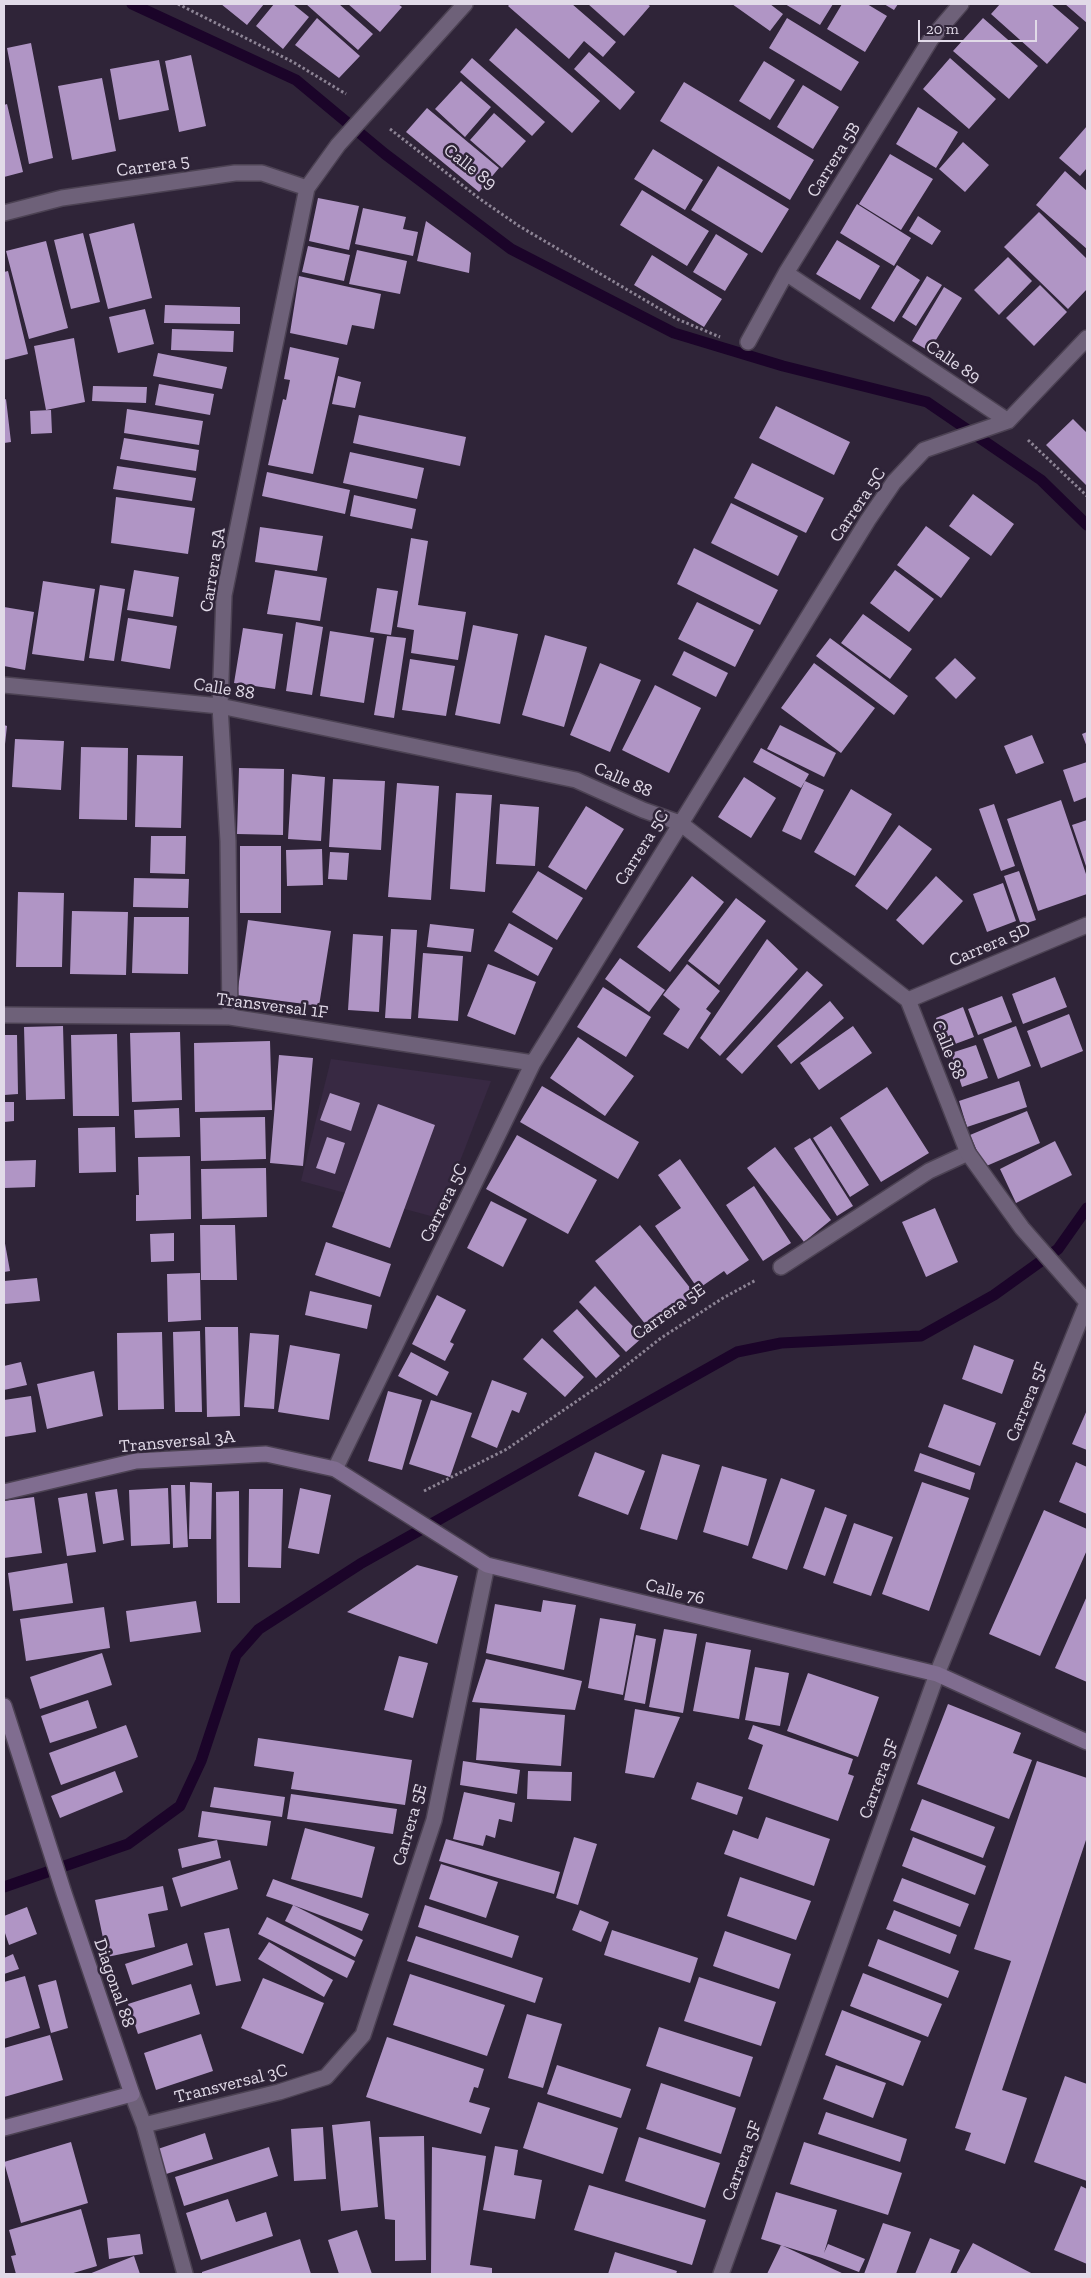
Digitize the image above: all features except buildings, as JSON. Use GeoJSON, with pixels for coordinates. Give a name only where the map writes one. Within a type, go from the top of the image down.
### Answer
{"type":"FeatureCollection","features":[{"type":"Feature","properties":{"kind":"street"},"geometry":{"type":"LineString","coordinates":[[370,109],[465,4]]}},
{"type":"Feature","properties":{"kind":"street","name":"Carrera 5B"},"geometry":{"type":"LineString","coordinates":[[748,342],[786,273],[931,39],[960,4]]}},
{"type":"Feature","properties":{"kind":"street","name":"Carrera 5A"},"geometry":{"type":"LineString","coordinates":[[230,1017],[228,841],[220,706],[224,595],[306,188],[338,145],[370,109]]}},
{"type":"Feature","properties":{"kind":"street","name":"Carrera 5"},"geometry":{"type":"LineString","coordinates":[[4,213],[62,198],[235,173],[262,173],[306,188]]}},
{"type":"Feature","properties":{"kind":"street","name":"Calle 89"},"geometry":{"type":"LineString","coordinates":[[786,273],[1008,421]]}},
{"type":"Feature","properties":{"kind":"street","name":"Carrera 5C"},"geometry":{"type":"LineString","coordinates":[[335,1469],[533,1063],[868,520],[894,482],[924,450],[1008,421],[1087,338]]}},
{"type":"Feature","properties":{"kind":"street","name":"Calle 88"},"geometry":{"type":"LineString","coordinates":[[4,685],[220,706],[576,780],[643,810],[680,823],[908,1000],[968,1152],[1022,1228],[1087,1303]]}},
{"type":"Feature","properties":{"kind":"street","name":"Carrera 5D"},"geometry":{"type":"LineString","coordinates":[[908,1000],[1087,925]]}},
{"type":"Feature","properties":{"kind":"street","name":"Transversal 1F"},"geometry":{"type":"LineString","coordinates":[[4,1014],[230,1017],[533,1063]]}},
{"type":"Feature","properties":{"kind":"street"},"geometry":{"type":"LineString","coordinates":[[781,1267],[929,1171],[968,1152]]}},
{"type":"Feature","properties":{"kind":"street","name":"Carrera 5F"},"geometry":{"type":"LineString","coordinates":[[721,2274],[937,1674],[1087,1303]]}},
{"type":"Feature","properties":{"kind":"street","name":"Calle 76"},"geometry":{"type":"LineString","coordinates":[[266,1454],[335,1469],[487,1566],[937,1674],[1087,1742]]}},
{"type":"Feature","properties":{"kind":"street","name":"Transversal 3A"},"geometry":{"type":"LineString","coordinates":[[4,1492],[136,1461],[266,1454]]}},
{"type":"Feature","properties":{"kind":"street","name":"Carrera 5E"},"geometry":{"type":"LineString","coordinates":[[326,2077],[363,2035],[434,1820],[487,1566]]}},
{"type":"Feature","properties":{"kind":"street","name":"Diagonal 88"},"geometry":{"type":"LineString","coordinates":[[4,1706],[64,1894],[144,2125],[185,2274]]}},
{"type":"Feature","properties":{"kind":"street","name":"Transversal 3C"},"geometry":{"type":"LineString","coordinates":[[144,2125],[279,2092],[326,2077]]}},
{"type":"Feature","properties":{"kind":"street"},"geometry":{"type":"LineString","coordinates":[[4,2128],[132,2094]]}},
{"type":"Feature","properties":{"kind":"path","name":"Calle 89"},"geometry":{"type":"LineString","coordinates":[[178,4],[293,62],[370,109],[398,135],[480,199],[519,226],[676,318],[723,338],[748,342]]}},
{"type":"Feature","properties":{"kind":"path"},"geometry":{"type":"LineString","coordinates":[[1008,421],[1087,496]]}},
{"type":"Feature","properties":{"kind":"path","name":"Carrera 5E"},"geometry":{"type":"LineString","coordinates":[[393,1505],[472,1468],[507,1449],[609,1380],[661,1338],[723,1298],[781,1267]]}},
{"type":"Feature","properties":{"kind":"shaded area"},"geometry":{"type":"Polygon","coordinates":[[[331,1059],[491,1081],[438,1218],[301,1181],[331,1059]]]}},
{"type":"Feature","properties":{"kind":"waterway"},"geometry":{"type":"LineString","coordinates":[[132,4],[296,80],[385,154],[511,249],[674,333],[783,366],[927,402],[1041,480],[1087,525]]}},
{"type":"Feature","properties":{"kind":"waterway"},"geometry":{"type":"LineString","coordinates":[[4,1887],[128,1844],[180,1806],[201,1761],[236,1655],[259,1629],[360,1564],[737,1352],[781,1343],[921,1336],[994,1295],[1058,1249],[1087,1208]]}}]}
